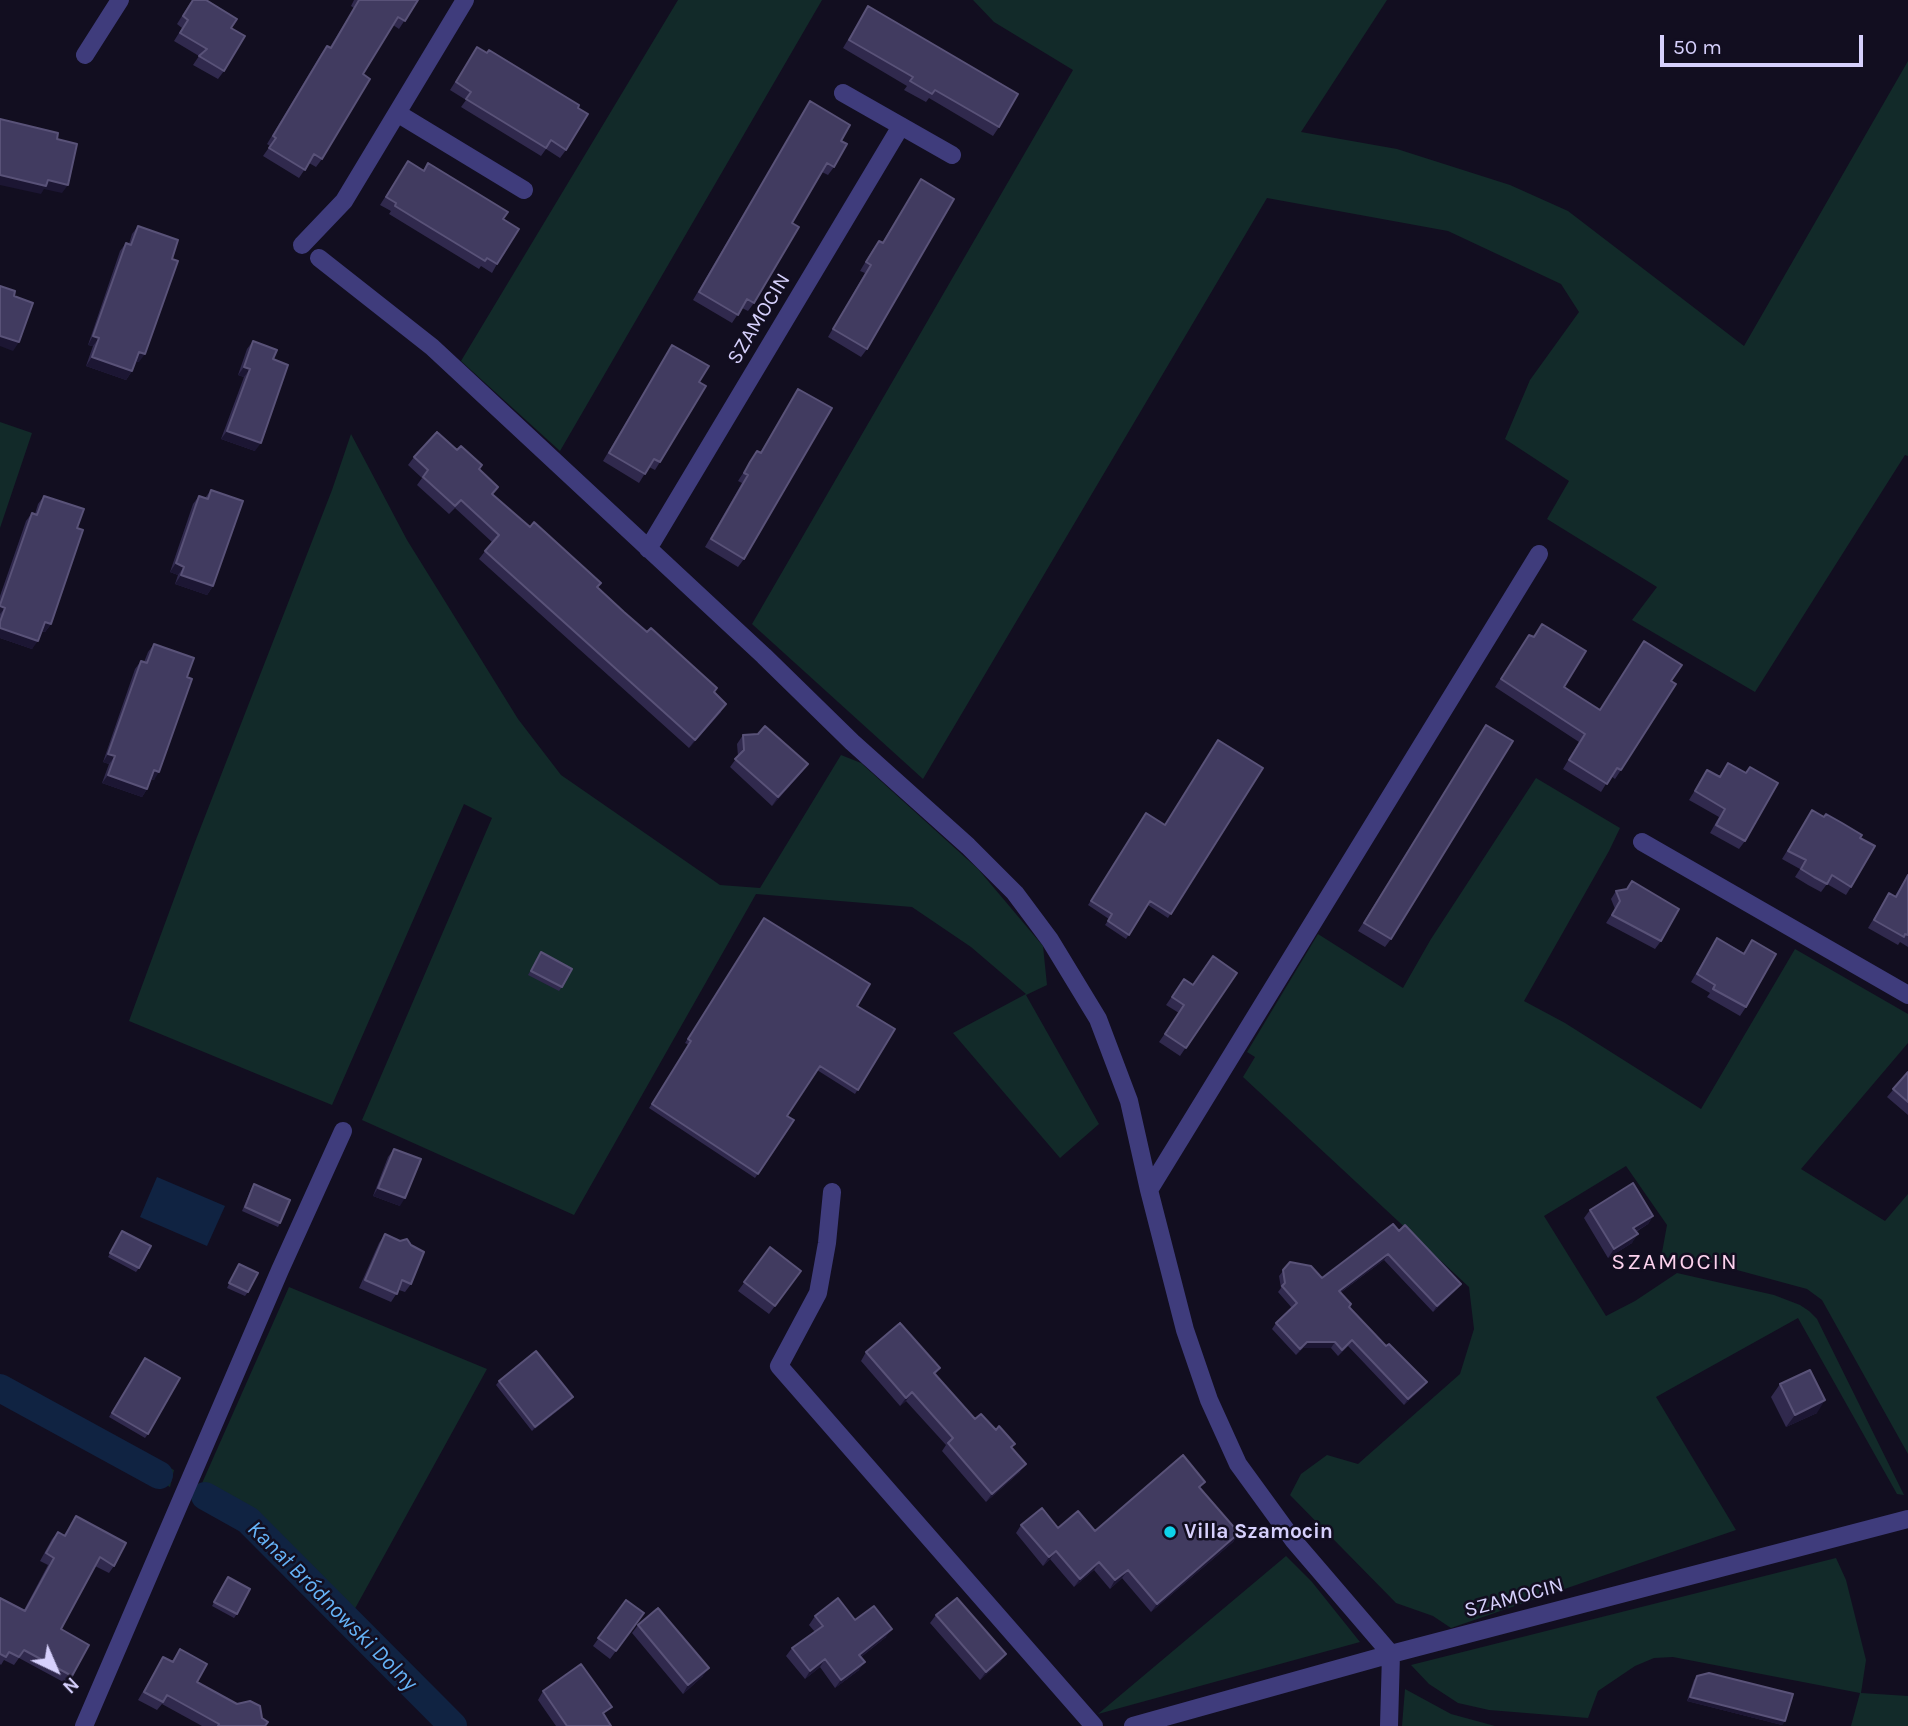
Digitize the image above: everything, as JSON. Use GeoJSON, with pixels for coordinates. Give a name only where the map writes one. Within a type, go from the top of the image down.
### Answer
{"type":"FeatureCollection","features":[{"type":"Feature","properties":{"kind":"street"},"geometry":{"type":"LineString","coordinates":[[85,55],[120,0]]}},
{"type":"Feature","properties":{"kind":"street"},"geometry":{"type":"LineString","coordinates":[[302,245],[337,211],[465,0]]}},
{"type":"Feature","properties":{"kind":"street"},"geometry":{"type":"LineString","coordinates":[[843,93],[952,155]]}},
{"type":"Feature","properties":{"kind":"street"},"geometry":{"type":"LineString","coordinates":[[397,113],[523,190]]}},
{"type":"Feature","properties":{"kind":"street","name":"SZAMOCIN"},"geometry":{"type":"LineString","coordinates":[[653,543],[901,126]]}},
{"type":"Feature","properties":{"kind":"street"},"geometry":{"type":"LineString","coordinates":[[319,258],[432,347],[653,543],[852,742],[968,845],[1015,893],[1050,940],[1098,1019],[1129,1101],[1185,1330],[1209,1400],[1238,1464],[1294,1541],[1391,1654],[1389,1726]]}},
{"type":"Feature","properties":{"kind":"street"},"geometry":{"type":"LineString","coordinates":[[1149,1190],[1539,554]]}},
{"type":"Feature","properties":{"kind":"street"},"geometry":{"type":"LineString","coordinates":[[1642,842],[1908,995]]}},
{"type":"Feature","properties":{"kind":"street"},"geometry":{"type":"LineString","coordinates":[[84,1726],[274,1283],[344,1131]]}},
{"type":"Feature","properties":{"kind":"street"},"geometry":{"type":"LineString","coordinates":[[832,1192],[818,1293],[779,1366],[1094,1726]]}},
{"type":"Feature","properties":{"kind":"street","name":"SZAMOCIN"},"geometry":{"type":"LineString","coordinates":[[1133,1726],[1391,1654],[1908,1519]]}},
{"type":"Feature","properties":{"kind":"green space"},"geometry":{"type":"Polygon","coordinates":[[[678,0],[822,0],[560,451],[461,361],[678,0]]]}},
{"type":"Feature","properties":{"kind":"green space"},"geometry":{"type":"Polygon","coordinates":[[[973,0],[1387,0],[1301,132],[1397,149],[1510,185],[1568,211],[1744,346],[1908,61],[1908,456],[1905,455],[1755,692],[1632,620],[1657,587],[1547,519],[1569,481],[1505,439],[1530,380],[1579,312],[1561,284],[1448,231],[1267,198],[923,779],[752,624],[1073,70],[994,22],[973,0]]]}},
{"type":"Feature","properties":{"kind":"green space"},"geometry":{"type":"Polygon","coordinates":[[[0,422],[32,433],[0,528],[0,422]]]}},
{"type":"Feature","properties":{"kind":"green space"},"geometry":{"type":"Polygon","coordinates":[[[351,434],[407,540],[518,719],[561,775],[720,885],[760,888],[841,755],[861,763],[978,869],[1043,946],[1047,985],[1026,995],[1099,1124],[1060,1158],[953,1033],[1026,994],[971,947],[912,907],[756,894],[574,1215],[362,1120],[492,818],[464,804],[332,1105],[129,1021],[351,434]]]}},
{"type":"Feature","properties":{"kind":"green space"},"geometry":{"type":"Polygon","coordinates":[[[1536,778],[1620,828],[1524,1001],[1565,1023],[1701,1109],[1795,949],[1908,1014],[1908,1043],[1801,1169],[1885,1221],[1908,1194],[1908,1454],[1822,1300],[1807,1289],[1704,1261],[1661,1258],[1667,1225],[1626,1166],[1544,1216],[1606,1316],[1635,1301],[1677,1273],[1774,1295],[1809,1311],[1817,1319],[1904,1495],[1897,1494],[1798,1318],[1656,1397],[1736,1530],[1451,1628],[1433,1616],[1396,1603],[1290,1495],[1301,1474],[1327,1455],[1358,1464],[1460,1374],[1474,1329],[1469,1287],[1243,1077],[1255,1057],[1247,1052],[1318,934],[1403,988],[1431,939],[1536,778]]]}},
{"type":"Feature","properties":{"kind":"green space"},"geometry":{"type":"Polygon","coordinates":[[[289,1287],[487,1369],[352,1614],[463,1726],[441,1726],[244,1527],[195,1499],[289,1287]]]}},
{"type":"Feature","properties":{"kind":"green space"},"geometry":{"type":"Polygon","coordinates":[[[0,1380],[174,1470],[170,1487],[0,1396],[0,1380]]]}},
{"type":"Feature","properties":{"kind":"green space"},"geometry":{"type":"Polygon","coordinates":[[[1286,1556],[1312,1582],[1360,1642],[1098,1714],[1286,1556]]]}},
{"type":"Feature","properties":{"kind":"green space"},"geometry":{"type":"Polygon","coordinates":[[[1836,1558],[1846,1580],[1866,1660],[1861,1693],[1908,1696],[1908,1726],[1851,1726],[1860,1693],[1673,1657],[1654,1658],[1635,1666],[1598,1691],[1588,1718],[1489,1710],[1458,1703],[1429,1684],[1411,1665],[1836,1558]]]}},
{"type":"Feature","properties":{"kind":"green space"},"geometry":{"type":"Polygon","coordinates":[[[1405,1689],[1451,1714],[1495,1726],[1402,1726],[1405,1689]]]}},
{"type":"Feature","properties":{"kind":"water"},"geometry":{"type":"Polygon","coordinates":[[[157,1177],[225,1206],[207,1246],[140,1217],[157,1177]]]}},
{"type":"Feature","properties":{"kind":"building"},"geometry":{"type":"Polygon","coordinates":[[[193,0],[206,0],[237,19],[231,28],[245,36],[224,71],[199,56],[207,49],[180,33],[188,20],[183,16],[193,0]]]}},
{"type":"Feature","properties":{"kind":"building"},"geometry":{"type":"Polygon","coordinates":[[[359,0],[418,0],[405,21],[398,17],[363,74],[370,79],[322,159],[314,154],[305,170],[269,148],[276,138],[273,136],[327,46],[331,48],[359,0]]]}},
{"type":"Feature","properties":{"kind":"building"},"geometry":{"type":"Polygon","coordinates":[[[868,6],[1018,94],[999,127],[935,90],[932,94],[910,81],[913,77],[849,40],[868,6]]]}},
{"type":"Feature","properties":{"kind":"building"},"geometry":{"type":"Polygon","coordinates":[[[477,47],[487,53],[489,50],[579,105],[578,108],[588,114],[566,150],[551,140],[546,148],[466,99],[471,92],[456,82],[477,47]]]}},
{"type":"Feature","properties":{"kind":"building"},"geometry":{"type":"Polygon","coordinates":[[[810,101],[850,125],[841,141],[847,144],[834,167],[827,163],[792,223],[799,227],[754,303],[747,299],[738,315],[699,292],[810,101]]]}},
{"type":"Feature","properties":{"kind":"building"},"geometry":{"type":"Polygon","coordinates":[[[0,119],[58,133],[57,139],[77,144],[68,185],[48,180],[46,186],[0,175],[0,119]]]}},
{"type":"Feature","properties":{"kind":"building"},"geometry":{"type":"Polygon","coordinates":[[[408,161],[424,171],[428,163],[508,212],[503,219],[519,229],[497,264],[487,258],[485,261],[395,206],[396,203],[386,197],[408,161]]]}},
{"type":"Feature","properties":{"kind":"building"},"geometry":{"type":"Polygon","coordinates":[[[921,179],[954,199],[867,349],[833,329],[871,265],[866,262],[879,241],[883,243],[921,179]]]}},
{"type":"Feature","properties":{"kind":"building"},"geometry":{"type":"Polygon","coordinates":[[[138,226],[178,240],[172,259],[178,261],[145,354],[139,352],[132,371],[92,357],[99,338],[93,336],[126,243],[131,245],[138,226]]]}},
{"type":"Feature","properties":{"kind":"building"},"geometry":{"type":"Polygon","coordinates":[[[0,286],[15,291],[14,296],[33,303],[19,342],[0,336],[0,286]]]}},
{"type":"Feature","properties":{"kind":"building"},"geometry":{"type":"Polygon","coordinates":[[[253,341],[277,350],[273,359],[288,365],[261,443],[227,431],[250,369],[244,367],[253,341]]]}},
{"type":"Feature","properties":{"kind":"building"},"geometry":{"type":"Polygon","coordinates":[[[672,345],[709,366],[699,382],[706,386],[660,462],[654,459],[645,474],[609,453],[672,345]]]}},
{"type":"Feature","properties":{"kind":"building"},"geometry":{"type":"Polygon","coordinates":[[[798,389],[832,408],[744,559],[711,539],[748,475],[744,473],[750,462],[757,451],[761,453],[798,389]]]}},
{"type":"Feature","properties":{"kind":"building"},"geometry":{"type":"Polygon","coordinates":[[[437,432],[457,450],[461,446],[482,465],[479,469],[498,487],[492,494],[530,527],[534,522],[601,583],[597,587],[624,612],[647,632],[651,628],[717,688],[714,692],[726,704],[695,740],[485,551],[499,535],[461,500],[455,506],[423,477],[428,470],[414,457],[437,432]]]}},
{"type":"Feature","properties":{"kind":"building"},"geometry":{"type":"Polygon","coordinates":[[[211,490],[243,501],[213,586],[181,575],[184,567],[176,563],[199,496],[208,499],[211,490]]]}},
{"type":"Feature","properties":{"kind":"building"},"geometry":{"type":"Polygon","coordinates":[[[44,496],[84,509],[77,528],[83,530],[51,624],[45,622],[38,641],[0,628],[5,608],[0,605],[32,513],[37,515],[44,496]]]}},
{"type":"Feature","properties":{"kind":"building"},"geometry":{"type":"Polygon","coordinates":[[[1542,624],[1586,651],[1564,687],[1600,710],[1644,641],[1682,665],[1671,681],[1676,684],[1621,770],[1617,768],[1607,784],[1569,760],[1585,734],[1501,679],[1529,635],[1534,637],[1542,624]]]}},
{"type":"Feature","properties":{"kind":"building"},"geometry":{"type":"Polygon","coordinates":[[[154,644],[194,658],[187,677],[192,679],[159,772],[154,770],[147,789],[108,775],[115,756],[108,754],[141,661],[147,663],[154,644]]]}},
{"type":"Feature","properties":{"kind":"building"},"geometry":{"type":"Polygon","coordinates":[[[1486,725],[1513,741],[1391,939],[1364,923],[1486,725]]]}},
{"type":"Feature","properties":{"kind":"building"},"geometry":{"type":"Polygon","coordinates":[[[765,726],[808,764],[778,797],[735,759],[744,750],[743,735],[758,734],[765,726]]]}},
{"type":"Feature","properties":{"kind":"building"},"geometry":{"type":"Polygon","coordinates":[[[1218,740],[1263,768],[1171,914],[1150,901],[1129,935],[1108,921],[1112,914],[1091,901],[1146,813],[1165,825],[1218,740]]]}},
{"type":"Feature","properties":{"kind":"building"},"geometry":{"type":"Polygon","coordinates":[[[1728,763],[1746,773],[1750,767],[1778,783],[1745,841],[1716,825],[1725,809],[1695,791],[1707,770],[1720,777],[1728,763]]]}},
{"type":"Feature","properties":{"kind":"building"},"geometry":{"type":"Polygon","coordinates":[[[1812,810],[1842,823],[1875,846],[1851,887],[1832,875],[1827,884],[1814,877],[1801,869],[1806,860],[1788,851],[1812,810]]]}},
{"type":"Feature","properties":{"kind":"building"},"geometry":{"type":"Polygon","coordinates":[[[1908,875],[1908,935],[1905,934],[1904,937],[1874,920],[1889,893],[1896,897],[1908,875]]]}},
{"type":"Feature","properties":{"kind":"building"},"geometry":{"type":"Polygon","coordinates":[[[1632,881],[1679,909],[1661,941],[1612,915],[1620,901],[1616,891],[1627,889],[1632,881]]]}},
{"type":"Feature","properties":{"kind":"building"},"geometry":{"type":"Polygon","coordinates":[[[764,918],[870,984],[857,1006],[895,1029],[858,1090],[820,1066],[787,1116],[794,1120],[758,1174],[652,1104],[691,1041],[688,1039],[764,918]]]}},
{"type":"Feature","properties":{"kind":"building"},"geometry":{"type":"Polygon","coordinates":[[[1717,938],[1744,954],[1752,940],[1776,954],[1746,1007],[1713,989],[1715,985],[1697,974],[1717,938]]]}},
{"type":"Feature","properties":{"kind":"building"},"geometry":{"type":"Polygon","coordinates":[[[541,952],[572,969],[562,987],[531,971],[541,952]]]}},
{"type":"Feature","properties":{"kind":"building"},"geometry":{"type":"Polygon","coordinates":[[[1213,956],[1237,973],[1186,1048],[1165,1034],[1184,1005],[1172,997],[1184,979],[1193,985],[1213,956]]]}},
{"type":"Feature","properties":{"kind":"building"},"geometry":{"type":"Polygon","coordinates":[[[1908,1072],[1908,1102],[1893,1089],[1908,1072]]]}},
{"type":"Feature","properties":{"kind":"building"},"geometry":{"type":"Polygon","coordinates":[[[394,1149],[421,1159],[405,1198],[378,1188],[394,1149]]]}},
{"type":"Feature","properties":{"kind":"building"},"geometry":{"type":"Polygon","coordinates":[[[1633,1183],[1653,1216],[1633,1228],[1638,1234],[1614,1249],[1590,1210],[1633,1183]]]}},
{"type":"Feature","properties":{"kind":"building"},"geometry":{"type":"Polygon","coordinates":[[[254,1184],[290,1200],[280,1223],[245,1207],[254,1184]]]}},
{"type":"Feature","properties":{"kind":"building"},"geometry":{"type":"Polygon","coordinates":[[[1393,1224],[1399,1231],[1405,1225],[1461,1284],[1437,1306],[1388,1254],[1339,1291],[1351,1304],[1349,1307],[1386,1346],[1389,1344],[1427,1382],[1408,1399],[1352,1340],[1342,1350],[1335,1342],[1307,1342],[1300,1349],[1276,1323],[1297,1303],[1282,1286],[1285,1283],[1283,1270],[1290,1262],[1311,1266],[1322,1278],[1393,1224]]]}},
{"type":"Feature","properties":{"kind":"building"},"geometry":{"type":"Polygon","coordinates":[[[122,1231],[151,1246],[139,1268],[110,1253],[122,1231]]]}},
{"type":"Feature","properties":{"kind":"building"},"geometry":{"type":"Polygon","coordinates":[[[385,1234],[400,1241],[407,1239],[411,1245],[424,1252],[411,1284],[402,1280],[397,1294],[365,1280],[385,1234]]]}},
{"type":"Feature","properties":{"kind":"building"},"geometry":{"type":"Polygon","coordinates":[[[770,1247],[801,1271],[775,1306],[744,1282],[770,1247]]]}},
{"type":"Feature","properties":{"kind":"building"},"geometry":{"type":"Polygon","coordinates":[[[239,1264],[258,1273],[248,1292],[229,1283],[239,1264]]]}},
{"type":"Feature","properties":{"kind":"building"},"geometry":{"type":"Polygon","coordinates":[[[900,1323],[940,1368],[934,1373],[975,1419],[981,1414],[996,1430],[999,1426],[1015,1444],[1011,1447],[1026,1464],[992,1494],[948,1443],[953,1438],[912,1392],[906,1398],[866,1352],[900,1323]]]}},
{"type":"Feature","properties":{"kind":"building"},"geometry":{"type":"Polygon","coordinates":[[[536,1351],[573,1397],[535,1427],[499,1381],[536,1351]]]}},
{"type":"Feature","properties":{"kind":"building"},"geometry":{"type":"Polygon","coordinates":[[[145,1358],[180,1378],[148,1434],[112,1413],[145,1358]]]}},
{"type":"Feature","properties":{"kind":"building"},"geometry":{"type":"Polygon","coordinates":[[[1810,1370],[1825,1400],[1795,1415],[1780,1384],[1810,1370]]]}},
{"type":"Feature","properties":{"kind":"building","name":"Villa Szamocin"},"geometry":{"type":"Polygon","coordinates":[[[1183,1455],[1205,1482],[1199,1487],[1239,1533],[1157,1604],[1128,1570],[1115,1580],[1099,1562],[1080,1579],[1056,1551],[1049,1557],[1021,1525],[1042,1508],[1058,1528],[1078,1511],[1095,1531],[1183,1455]]]}},
{"type":"Feature","properties":{"kind":"building"},"geometry":{"type":"Polygon","coordinates":[[[76,1516],[126,1543],[114,1566],[100,1557],[61,1629],[89,1645],[72,1676],[24,1650],[19,1657],[9,1652],[6,1657],[0,1654],[0,1598],[25,1611],[54,1558],[46,1553],[58,1532],[65,1536],[76,1516]]]}},
{"type":"Feature","properties":{"kind":"building"},"geometry":{"type":"Polygon","coordinates":[[[228,1577],[250,1589],[237,1614],[214,1602],[228,1577]]]}},
{"type":"Feature","properties":{"kind":"building"},"geometry":{"type":"Polygon","coordinates":[[[838,1598],[855,1620],[874,1606],[892,1629],[859,1655],[865,1662],[841,1680],[825,1659],[810,1671],[792,1648],[823,1626],[815,1616],[838,1598]]]}},
{"type":"Feature","properties":{"kind":"building"},"geometry":{"type":"Polygon","coordinates":[[[957,1598],[1006,1654],[986,1672],[936,1615],[957,1598]]]}},
{"type":"Feature","properties":{"kind":"building"},"geometry":{"type":"Polygon","coordinates":[[[626,1600],[644,1613],[616,1651],[598,1638],[626,1600]]]}},
{"type":"Feature","properties":{"kind":"building"},"geometry":{"type":"Polygon","coordinates":[[[658,1608],[709,1668],[688,1685],[638,1625],[658,1608]]]}},
{"type":"Feature","properties":{"kind":"building"},"geometry":{"type":"Polygon","coordinates":[[[180,1649],[207,1664],[197,1682],[237,1704],[250,1701],[260,1706],[262,1718],[268,1722],[265,1726],[218,1726],[219,1724],[167,1695],[163,1702],[144,1692],[163,1657],[173,1662],[180,1649]]]}},
{"type":"Feature","properties":{"kind":"building"},"geometry":{"type":"Polygon","coordinates":[[[581,1664],[612,1707],[603,1713],[611,1726],[567,1726],[543,1691],[581,1664]]]}},
{"type":"Feature","properties":{"kind":"building"},"geometry":{"type":"Polygon","coordinates":[[[1709,1673],[1793,1694],[1785,1721],[1690,1697],[1697,1676],[1709,1673]]]}},
{"type":"Feature","properties":{"kind":"waterway","name":"Kanał Bródnowski Dolny"},"geometry":{"type":"LineString","coordinates":[[0,1388],[159,1475]]}},
{"type":"Feature","properties":{"kind":"waterway","name":"Kanał Bródnowski Dolny"},"geometry":{"type":"LineString","coordinates":[[205,1496],[248,1520],[453,1726]]}},
{"type":"Feature","properties":{"kind":"place","name":"Villa Szamocin"},"geometry":{"type":"Point","coordinates":[1170,1532]}},
{"type":"Feature","properties":{"kind":"district","name":"SZAMOCIN"},"geometry":{"type":"Point","coordinates":[1675,1262]}}]}
